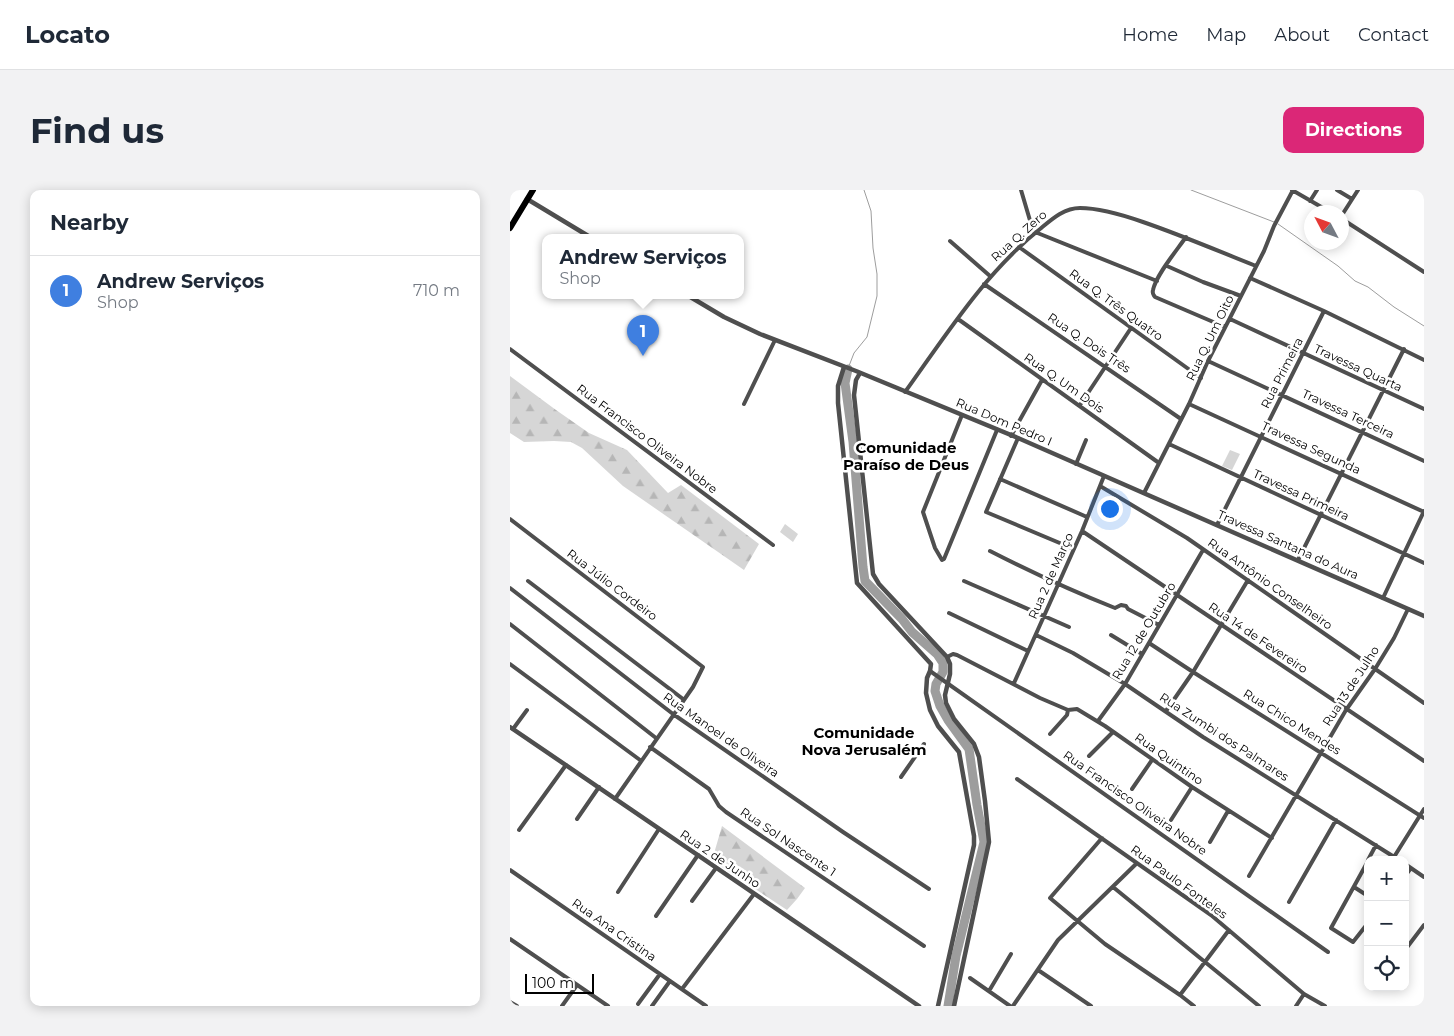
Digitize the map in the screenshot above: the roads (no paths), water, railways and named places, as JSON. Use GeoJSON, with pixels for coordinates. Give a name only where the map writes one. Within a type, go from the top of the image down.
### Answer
{"type":"FeatureCollection","features":[{"type":"Feature","properties":{"kind":"highway"},"geometry":{"type":"LineString","coordinates":[[510,228],[532,190]]}},
{"type":"Feature","properties":{"kind":"street"},"geometry":{"type":"LineString","coordinates":[[1021,190],[1035,233],[1157,281]]}},
{"type":"Feature","properties":{"kind":"street"},"geometry":{"type":"LineString","coordinates":[[1292,190],[1317,205]]}},
{"type":"Feature","properties":{"kind":"street","name":"Rua Q. Um Oito"},"geometry":{"type":"LineString","coordinates":[[1144,493],[1190,404],[1208,361],[1292,190]]}},
{"type":"Feature","properties":{"kind":"street"},"geometry":{"type":"LineString","coordinates":[[1310,201],[1317,190]]}},
{"type":"Feature","properties":{"kind":"street"},"geometry":{"type":"LineString","coordinates":[[1337,190],[1352,199]]}},
{"type":"Feature","properties":{"kind":"street"},"geometry":{"type":"LineString","coordinates":[[1348,205],[1358,190]]}},
{"type":"Feature","properties":{"kind":"street"},"geometry":{"type":"LineString","coordinates":[[527,199],[585,234]]}},
{"type":"Feature","properties":{"kind":"street","name":"Rua Q. Zero"},"geometry":{"type":"LineString","coordinates":[[905,392],[990,276],[1035,233],[1062,213],[1080,208],[1122,215],[1186,237],[1256,266]]}},
{"type":"Feature","properties":{"kind":"street"},"geometry":{"type":"LineString","coordinates":[[1349,224],[1424,272]]}},
{"type":"Feature","properties":{"kind":"street"},"geometry":{"type":"LineString","coordinates":[[1186,237],[1157,281],[1152,291],[1153,294],[1155,297],[1225,328]]}},
{"type":"Feature","properties":{"kind":"street"},"geometry":{"type":"LineString","coordinates":[[950,241],[990,276]]}},
{"type":"Feature","properties":{"kind":"street","name":"Rua Q. Três Quatro"},"geometry":{"type":"LineString","coordinates":[[1019,247],[1201,378]]}},
{"type":"Feature","properties":{"kind":"street"},"geometry":{"type":"LineString","coordinates":[[1167,266],[1241,296]]}},
{"type":"Feature","properties":{"kind":"street"},"geometry":{"type":"LineString","coordinates":[[1250,278],[1324,311],[1424,360]]}},
{"type":"Feature","properties":{"kind":"street","name":"Rua Q. Dois Três"},"geometry":{"type":"LineString","coordinates":[[984,284],[1182,419]]}},
{"type":"Feature","properties":{"kind":"street","name":"Rua Dom Pedro I"},"geometry":{"type":"LineString","coordinates":[[694,299],[724,316],[775,340],[1018,438],[1144,493]]}},
{"type":"Feature","properties":{"kind":"street","name":"Rua Primeira"},"geometry":{"type":"LineString","coordinates":[[1217,525],[1324,311]]}},
{"type":"Feature","properties":{"kind":"street","name":"Rua Q. Um Dois"},"geometry":{"type":"LineString","coordinates":[[958,319],[1159,463]]}},
{"type":"Feature","properties":{"kind":"street","name":"Travessa Quarta"},"geometry":{"type":"LineString","coordinates":[[1230,319],[1424,409]]}},
{"type":"Feature","properties":{"kind":"street"},"geometry":{"type":"LineString","coordinates":[[1080,405],[1104,366],[1131,328]]}},
{"type":"Feature","properties":{"kind":"street"},"geometry":{"type":"LineString","coordinates":[[744,404],[775,340]]}},
{"type":"Feature","properties":{"kind":"street","name":"Rua Francisco Oliveira Nobre"},"geometry":{"type":"LineString","coordinates":[[510,349],[773,545]]}},
{"type":"Feature","properties":{"kind":"street"},"geometry":{"type":"LineString","coordinates":[[1298,560],[1404,349]]}},
{"type":"Feature","properties":{"kind":"street","name":"Travessa Terceira"},"geometry":{"type":"LineString","coordinates":[[1208,361],[1424,461]]}},
{"type":"Feature","properties":{"kind":"street"},"geometry":{"type":"LineString","coordinates":[[844,367],[838,386],[838,403],[857,583],[931,664],[927,678],[926,693],[930,710],[938,726],[958,752],[974,836],[974,845],[938,1006]]}},
{"type":"Feature","properties":{"kind":"street"},"geometry":{"type":"LineString","coordinates":[[858,372],[854,395],[873,574],[879,584],[947,657],[950,664],[945,695],[949,710],[974,744],[979,757],[989,842],[954,1006]]}},
{"type":"Feature","properties":{"kind":"street"},"geometry":{"type":"LineString","coordinates":[[1011,436],[1042,380]]}},
{"type":"Feature","properties":{"kind":"street","name":"Travessa Segunda"},"geometry":{"type":"LineString","coordinates":[[1190,404],[1424,511]]}},
{"type":"Feature","properties":{"kind":"street"},"geometry":{"type":"LineString","coordinates":[[962,416],[923,512],[935,548],[939,557],[944,560],[997,430]]}},
{"type":"Feature","properties":{"kind":"street"},"geometry":{"type":"LineString","coordinates":[[1018,438],[986,512],[1074,549]]}},
{"type":"Feature","properties":{"kind":"street"},"geometry":{"type":"LineString","coordinates":[[1076,464],[1086,440]]}},
{"type":"Feature","properties":{"kind":"street","name":"Travessa Primeira"},"geometry":{"type":"LineString","coordinates":[[1169,444],[1424,563]]}},
{"type":"Feature","properties":{"kind":"street","name":"Rua 2 de Março"},"geometry":{"type":"LineString","coordinates":[[1014,684],[1088,518],[1104,476]]}},
{"type":"Feature","properties":{"kind":"street"},"geometry":{"type":"LineString","coordinates":[[1000,479],[1088,518]]}},
{"type":"Feature","properties":{"kind":"street","name":"Rua Antônio Conselheiro"},"geometry":{"type":"LineString","coordinates":[[1100,486],[1157,519],[1424,703]]}},
{"type":"Feature","properties":{"kind":"street","name":"Travessa Santana do Aura"},"geometry":{"type":"LineString","coordinates":[[1144,493],[1424,616]]}},
{"type":"Feature","properties":{"kind":"street"},"geometry":{"type":"LineString","coordinates":[[1383,598],[1424,511]]}},
{"type":"Feature","properties":{"kind":"street","name":"Rua Júlio Cordeiro"},"geometry":{"type":"LineString","coordinates":[[510,519],[702,666],[703,669],[684,699]]}},
{"type":"Feature","properties":{"kind":"street","name":"Rua 14 de Fevereiro"},"geometry":{"type":"LineString","coordinates":[[1082,531],[1424,761]]}},
{"type":"Feature","properties":{"kind":"street","name":"Rua 12 de Outubro"},"geometry":{"type":"LineString","coordinates":[[1098,721],[1125,684],[1203,550]]}},
{"type":"Feature","properties":{"kind":"street"},"geometry":{"type":"LineString","coordinates":[[990,551],[1057,585],[1115,608],[1121,605],[1126,606],[1128,609],[1159,626]]}},
{"type":"Feature","properties":{"kind":"street"},"geometry":{"type":"LineString","coordinates":[[1166,711],[1193,672],[1248,580]]}},
{"type":"Feature","properties":{"kind":"street"},"geometry":{"type":"LineString","coordinates":[[964,581],[1069,627]]}},
{"type":"Feature","properties":{"kind":"street"},"geometry":{"type":"LineString","coordinates":[[528,582],[684,699],[640,760],[615,799]]}},
{"type":"Feature","properties":{"kind":"street","name":"Rua Manoel de Oliveira"},"geometry":{"type":"LineString","coordinates":[[510,588],[673,714],[928,889]]}},
{"type":"Feature","properties":{"kind":"street","name":"Rua 13 de Julho"},"geometry":{"type":"LineString","coordinates":[[1249,876],[1346,710],[1374,670],[1408,609]]}},
{"type":"Feature","properties":{"kind":"street"},"geometry":{"type":"LineString","coordinates":[[949,613],[1028,651]]}},
{"type":"Feature","properties":{"kind":"street"},"geometry":{"type":"LineString","coordinates":[[510,624],[656,738]]}},
{"type":"Feature","properties":{"kind":"street","name":"Rua Zumbi dos Palmares"},"geometry":{"type":"LineString","coordinates":[[1036,635],[1073,653],[1125,684],[1204,737],[1393,856]]}},
{"type":"Feature","properties":{"kind":"street"},"geometry":{"type":"LineString","coordinates":[[1111,635],[1142,654]]}},
{"type":"Feature","properties":{"kind":"street","name":"Rua Chico Mendes"},"geometry":{"type":"LineString","coordinates":[[1149,643],[1422,817]]}},
{"type":"Feature","properties":{"kind":"street","name":"Rua Quintino"},"geometry":{"type":"LineString","coordinates":[[947,657],[953,654],[958,655],[1040,698],[1068,710],[1077,709],[1098,721],[1228,811],[1272,838]]}},
{"type":"Feature","properties":{"kind":"street"},"geometry":{"type":"LineString","coordinates":[[510,664],[640,760]]}},
{"type":"Feature","properties":{"kind":"street","name":"Rua Francisco Oliveira Nobre"},"geometry":{"type":"LineString","coordinates":[[930,671],[1328,952]]}},
{"type":"Feature","properties":{"kind":"street"},"geometry":{"type":"LineString","coordinates":[[512,728],[527,710]]}},
{"type":"Feature","properties":{"kind":"street"},"geometry":{"type":"LineString","coordinates":[[1050,734],[1068,710]]}},
{"type":"Feature","properties":{"kind":"street","name":"Rua 2 de Junho"},"geometry":{"type":"LineString","coordinates":[[512,728],[919,1006]]}},
{"type":"Feature","properties":{"kind":"street"},"geometry":{"type":"LineString","coordinates":[[1090,756],[1113,732]]}},
{"type":"Feature","properties":{"kind":"street"},"geometry":{"type":"LineString","coordinates":[[901,777],[924,744]]}},
{"type":"Feature","properties":{"kind":"street","name":"Rua Sol Nascente 1"},"geometry":{"type":"LineString","coordinates":[[650,747],[709,788],[719,806],[726,812],[924,946]]}},
{"type":"Feature","properties":{"kind":"street"},"geometry":{"type":"LineString","coordinates":[[1132,789],[1152,760]]}},
{"type":"Feature","properties":{"kind":"street"},"geometry":{"type":"LineString","coordinates":[[519,830],[566,765]]}},
{"type":"Feature","properties":{"kind":"street","name":"Rua Paulo Fonteles"},"geometry":{"type":"LineString","coordinates":[[1017,779],[1211,915],[1304,994],[1325,1006]]}},
{"type":"Feature","properties":{"kind":"street"},"geometry":{"type":"LineString","coordinates":[[578,819],[598,787]]}},
{"type":"Feature","properties":{"kind":"street"},"geometry":{"type":"LineString","coordinates":[[1171,820],[1192,787]]}},
{"type":"Feature","properties":{"kind":"street"},"geometry":{"type":"LineString","coordinates":[[1397,856],[1422,817],[1424,810]]}},
{"type":"Feature","properties":{"kind":"street"},"geometry":{"type":"LineString","coordinates":[[1210,842],[1228,811]]}},
{"type":"Feature","properties":{"kind":"street"},"geometry":{"type":"LineString","coordinates":[[1289,902],[1336,820]]}},
{"type":"Feature","properties":{"kind":"street"},"geometry":{"type":"LineString","coordinates":[[618,892],[659,829]]}},
{"type":"Feature","properties":{"kind":"street"},"geometry":{"type":"LineString","coordinates":[[1102,838],[1050,898],[1105,944],[1194,1006]]}},
{"type":"Feature","properties":{"kind":"street"},"geometry":{"type":"LineString","coordinates":[[1370,856],[1376,846]]}},
{"type":"Feature","properties":{"kind":"street"},"geometry":{"type":"LineString","coordinates":[[656,916],[698,855]]}},
{"type":"Feature","properties":{"kind":"street"},"geometry":{"type":"LineString","coordinates":[[970,978],[1011,1006],[1058,940],[1136,864]]}},
{"type":"Feature","properties":{"kind":"street"},"geometry":{"type":"LineString","coordinates":[[692,901],[716,868]]}},
{"type":"Feature","properties":{"kind":"street"},"geometry":{"type":"LineString","coordinates":[[1364,868],[1331,928],[1352,942],[1364,928]]}},
{"type":"Feature","properties":{"kind":"street"},"geometry":{"type":"LineString","coordinates":[[1409,871],[1411,868],[1424,877]]}},
{"type":"Feature","properties":{"kind":"street","name":"Rua Ana Cristina"},"geometry":{"type":"LineString","coordinates":[[510,870],[706,1006]]}},
{"type":"Feature","properties":{"kind":"street"},"geometry":{"type":"LineString","coordinates":[[1112,887],[1259,1006]]}},
{"type":"Feature","properties":{"kind":"street"},"geometry":{"type":"LineString","coordinates":[[1354,887],[1364,893]]}},
{"type":"Feature","properties":{"kind":"street"},"geometry":{"type":"LineString","coordinates":[[682,989],[754,894]]}},
{"type":"Feature","properties":{"kind":"street"},"geometry":{"type":"LineString","coordinates":[[1408,946],[1424,925]]}},
{"type":"Feature","properties":{"kind":"street"},"geometry":{"type":"LineString","coordinates":[[1180,995],[1229,930]]}},
{"type":"Feature","properties":{"kind":"street"},"geometry":{"type":"LineString","coordinates":[[510,939],[608,1006]]}},
{"type":"Feature","properties":{"kind":"street"},"geometry":{"type":"LineString","coordinates":[[989,991],[1011,954]]}},
{"type":"Feature","properties":{"kind":"street"},"geometry":{"type":"LineString","coordinates":[[1038,970],[1091,1006]]}},
{"type":"Feature","properties":{"kind":"street"},"geometry":{"type":"LineString","coordinates":[[638,1004],[660,974]]}},
{"type":"Feature","properties":{"kind":"street"},"geometry":{"type":"LineString","coordinates":[[652,1006],[670,981]]}},
{"type":"Feature","properties":{"kind":"street"},"geometry":{"type":"LineString","coordinates":[[562,1006],[577,985]]}},
{"type":"Feature","properties":{"kind":"street"},"geometry":{"type":"LineString","coordinates":[[1296,1006],[1304,994]]}},
{"type":"Feature","properties":{"kind":"street"},"geometry":{"type":"LineString","coordinates":[[510,1002],[516,1006]]}},
{"type":"Feature","properties":{"kind":"waterway"},"geometry":{"type":"LineString","coordinates":[[849,366],[854,353],[867,337],[877,296],[877,274],[873,248],[871,211],[864,190]]}},
{"type":"Feature","properties":{"kind":"waterway"},"geometry":{"type":"LineString","coordinates":[[1191,190],[1274,222]]}},
{"type":"Feature","properties":{"kind":"waterway"},"geometry":{"type":"LineString","coordinates":[[1278,224],[1338,266],[1355,281],[1368,287],[1394,307],[1424,326]]}},
{"type":"Feature","properties":{"kind":"waterway"},"geometry":{"type":"LineString","coordinates":[[848,369],[845,383],[853,442],[865,581],[912,632],[937,654],[943,663],[943,672],[936,684],[935,691],[940,706],[948,720],[969,749],[984,842],[956,956],[948,1006]]}},
{"type":"Feature","properties":{"kind":"place","name":"Andrew Serviços"},"geometry":{"type":"Point","coordinates":[643,356]}},
{"type":"Feature","properties":{"kind":"district","name":"Comunidade Paraíso de Deus"},"geometry":{"type":"Point","coordinates":[906,456]}},
{"type":"Feature","properties":{"kind":"district","name":"Comunidade Nova Jerusalém"},"geometry":{"type":"Point","coordinates":[864,742]}}]}
